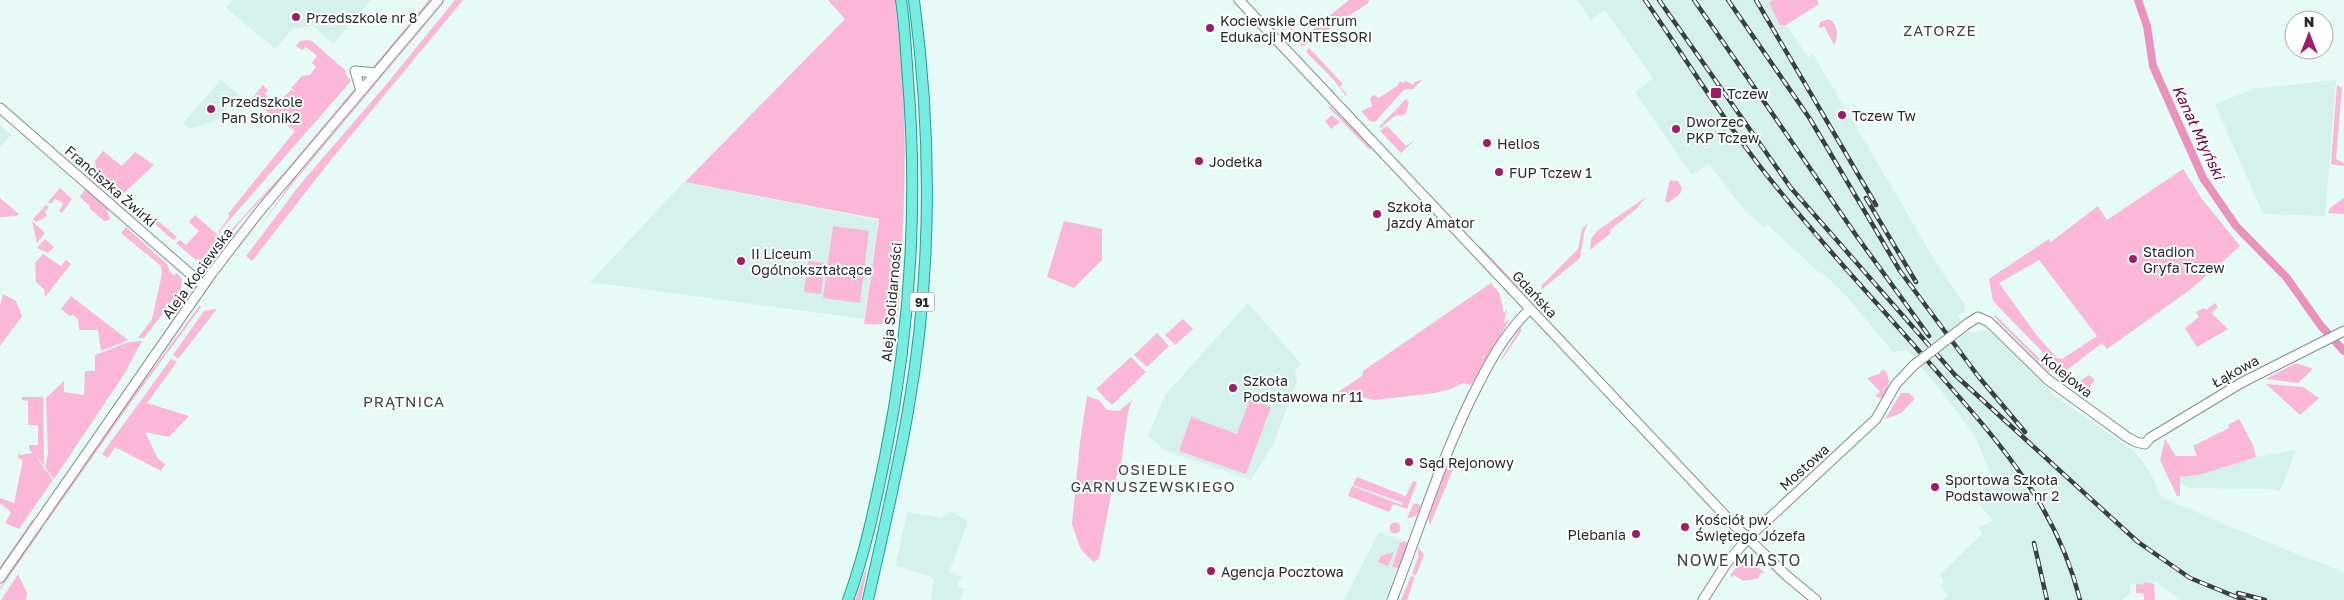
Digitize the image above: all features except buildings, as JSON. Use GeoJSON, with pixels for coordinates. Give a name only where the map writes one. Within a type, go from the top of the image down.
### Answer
{"type":"FeatureCollection","features":[{"type":"Feature","properties":{"kind":"main road","name":"Aleja Solidarności"},"geometry":{"type":"LineString","coordinates":[[848,600],[858,571],[878,494],[892,421],[904,332],[913,185],[910,106],[901,0]]}},
{"type":"Feature","properties":{"kind":"main road","name":"Aleja Solidarności"},"geometry":{"type":"LineString","coordinates":[[868,600],[908,410],[919,335],[924,270],[927,177],[925,105],[914,0]]}},
{"type":"Feature","properties":{"kind":"street","name":"Aleja Kociewska"},"geometry":{"type":"LineString","coordinates":[[0,578],[203,285],[259,212],[438,0]]}},
{"type":"Feature","properties":{"kind":"street","name":"Gdańska"},"geometry":{"type":"LineString","coordinates":[[1240,0],[1748,538],[1787,576],[1816,600]]}},
{"type":"Feature","properties":{"kind":"street"},"geometry":{"type":"LineString","coordinates":[[361,91],[355,71],[376,73]]}},
{"type":"Feature","properties":{"kind":"street","name":"Franciszka Żwirki"},"geometry":{"type":"LineString","coordinates":[[0,108],[203,285]]}},
{"type":"Feature","properties":{"kind":"street"},"geometry":{"type":"LineString","coordinates":[[1392,600],[1457,426],[1509,331],[1530,309]]}},
{"type":"Feature","properties":{"kind":"street","name":"Mostowa"},"geometry":{"type":"LineString","coordinates":[[1703,600],[1726,564],[1748,538],[1879,416],[1896,384],[1914,365],[1967,324],[1978,318]]}},
{"type":"Feature","properties":{"kind":"street","name":"Kolejowa"},"geometry":{"type":"LineString","coordinates":[[1978,318],[1989,322],[2060,390],[2127,437],[2145,444]]}},
{"type":"Feature","properties":{"kind":"street","name":"Łąkowa"},"geometry":{"type":"LineString","coordinates":[[2145,444],[2150,438],[2219,396],[2341,332]]}},
{"type":"Feature","properties":{"kind":"shaded area","name":"Przedszkole nr 8"},"geometry":{"type":"Polygon","coordinates":[[[232,0],[371,0],[333,44],[313,25],[292,29],[275,49],[226,8],[232,0]]]}},
{"type":"Feature","properties":{"kind":"shaded area"},"geometry":{"type":"Polygon","coordinates":[[[429,0],[431,0],[377,65],[372,68],[429,0]]]}},
{"type":"Feature","properties":{"kind":"shaded area"},"geometry":{"type":"Polygon","coordinates":[[[445,0],[293,183],[257,231],[291,183],[445,0]]]}},
{"type":"Feature","properties":{"kind":"shaded area"},"geometry":{"type":"Polygon","coordinates":[[[455,0],[463,0],[334,156],[252,261],[246,256],[302,182],[385,86],[455,0]]]}},
{"type":"Feature","properties":{"kind":"shaded area"},"geometry":{"type":"Polygon","coordinates":[[[828,0],[895,0],[903,80],[905,158],[903,236],[898,316],[882,324],[864,324],[879,219],[685,182],[845,19],[828,0]]]}},
{"type":"Feature","properties":{"kind":"shaded area"},"geometry":{"type":"Polygon","coordinates":[[[1349,0],[1369,0],[1368,3],[1302,47],[1293,32],[1282,21],[1288,17],[1291,19],[1286,23],[1296,34],[1303,30],[1307,34],[1349,0]]]}},
{"type":"Feature","properties":{"kind":"shaded area"},"geometry":{"type":"Polygon","coordinates":[[[1577,0],[1773,0],[1769,3],[1781,25],[1786,25],[1808,57],[1813,54],[1940,269],[1965,305],[1965,310],[1958,316],[1971,334],[1981,330],[1989,332],[2054,395],[2136,453],[2151,474],[2161,497],[2279,547],[2344,572],[2344,600],[2181,600],[2154,580],[2154,584],[2145,582],[2143,585],[2130,584],[2130,593],[2122,600],[1943,600],[1948,595],[1940,586],[1944,581],[1940,575],[1983,533],[1978,528],[1993,520],[1973,498],[1993,480],[1975,436],[1907,350],[1893,352],[1849,299],[1824,274],[1817,271],[1767,224],[1764,227],[1742,207],[1709,164],[1692,175],[1635,92],[1653,78],[1605,10],[1591,20],[1577,0]]]}},
{"type":"Feature","properties":{"kind":"shaded area"},"geometry":{"type":"Polygon","coordinates":[[[1773,0],[1817,0],[1819,4],[1786,25],[1780,25],[1769,3],[1773,0]]]}},
{"type":"Feature","properties":{"kind":"shaded area"},"geometry":{"type":"Polygon","coordinates":[[[1829,19],[1837,31],[1834,45],[1824,26],[1819,27],[1820,22],[1829,19]]]}},
{"type":"Feature","properties":{"kind":"shaded area"},"geometry":{"type":"Polygon","coordinates":[[[300,41],[312,41],[346,71],[345,73],[351,81],[220,231],[221,234],[218,232],[230,216],[228,214],[295,131],[277,116],[274,119],[253,97],[263,85],[268,90],[265,94],[275,105],[291,90],[296,93],[291,88],[302,76],[310,75],[316,67],[312,63],[317,56],[306,47],[302,50],[296,46],[300,41]]]}},
{"type":"Feature","properties":{"kind":"shaded area"},"geometry":{"type":"Polygon","coordinates":[[[1309,48],[1343,84],[1340,87],[1347,94],[1346,96],[1333,79],[1306,52],[1309,48]]]}},
{"type":"Feature","properties":{"kind":"shaded area","name":"Przedszkole Pan Słonik2"},"geometry":{"type":"Polygon","coordinates":[[[221,80],[239,95],[215,122],[190,129],[183,123],[221,80]]]}},
{"type":"Feature","properties":{"kind":"shaded area"},"geometry":{"type":"Polygon","coordinates":[[[1422,80],[1413,89],[1404,90],[1375,122],[1370,121],[1361,111],[1372,106],[1370,98],[1374,95],[1379,98],[1397,86],[1400,81],[1403,83],[1406,81],[1414,85],[1414,82],[1422,80]]]}},
{"type":"Feature","properties":{"kind":"shaded area"},"geometry":{"type":"Polygon","coordinates":[[[2336,80],[2325,216],[2263,214],[2215,104],[2254,89],[2336,80]]]}},
{"type":"Feature","properties":{"kind":"shaded area"},"geometry":{"type":"Polygon","coordinates":[[[2337,85],[2342,88],[2336,159],[2344,163],[2344,166],[2331,164],[2337,85]]]}},
{"type":"Feature","properties":{"kind":"shaded area"},"geometry":{"type":"Polygon","coordinates":[[[356,87],[354,92],[286,174],[241,221],[207,265],[206,262],[232,229],[288,168],[356,87]]]}},
{"type":"Feature","properties":{"kind":"shaded area"},"geometry":{"type":"Polygon","coordinates":[[[1406,99],[1409,102],[1405,115],[1396,115],[1381,128],[1379,127],[1406,99]]]}},
{"type":"Feature","properties":{"kind":"shaded area"},"geometry":{"type":"Polygon","coordinates":[[[1330,106],[1370,145],[1371,151],[1328,107],[1330,106]]]}},
{"type":"Feature","properties":{"kind":"shaded area"},"geometry":{"type":"Polygon","coordinates":[[[1332,115],[1340,122],[1331,129],[1325,121],[1332,115]]]}},
{"type":"Feature","properties":{"kind":"shaded area"},"geometry":{"type":"Polygon","coordinates":[[[0,125],[11,135],[0,147],[0,125]]]}},
{"type":"Feature","properties":{"kind":"shaded area"},"geometry":{"type":"Polygon","coordinates":[[[1387,126],[1406,146],[1416,139],[1401,153],[1380,131],[1387,126]]]}},
{"type":"Feature","properties":{"kind":"shaded area"},"geometry":{"type":"Polygon","coordinates":[[[103,151],[122,166],[135,152],[154,165],[122,195],[93,176],[96,167],[95,161],[103,151]]]}},
{"type":"Feature","properties":{"kind":"shaded area","name":"Stadion Gryfa Tczew"},"geometry":{"type":"Polygon","coordinates":[[[2183,169],[2202,199],[2240,246],[2191,289],[2107,349],[2102,343],[2063,373],[1993,301],[1989,279],[2049,239],[2051,242],[2098,206],[2107,220],[2183,169]],[[2039,260],[1999,283],[2038,337],[2057,358],[2062,359],[2097,336],[2039,260]]]}},
{"type":"Feature","properties":{"kind":"shaded area"},"geometry":{"type":"Polygon","coordinates":[[[85,172],[121,197],[115,200],[85,172]]]}},
{"type":"Feature","properties":{"kind":"shaded area"},"geometry":{"type":"Polygon","coordinates":[[[1670,180],[1678,181],[1682,188],[1680,194],[1668,203],[1665,201],[1670,180]]]}},
{"type":"Feature","properties":{"kind":"shaded area","name":"II Liceum Ogólnokształcące"},"geometry":{"type":"Polygon","coordinates":[[[684,182],[878,220],[864,319],[590,282],[684,182]]]}},
{"type":"Feature","properties":{"kind":"shaded area"},"geometry":{"type":"Polygon","coordinates":[[[60,188],[72,199],[62,213],[59,211],[63,205],[62,202],[55,199],[51,204],[48,202],[60,188]]]}},
{"type":"Feature","properties":{"kind":"shaded area"},"geometry":{"type":"Polygon","coordinates":[[[85,189],[107,208],[110,220],[104,221],[80,197],[85,189]]]}},
{"type":"Feature","properties":{"kind":"shaded area"},"geometry":{"type":"Polygon","coordinates":[[[1646,197],[1637,208],[1609,231],[1611,233],[1590,250],[1591,239],[1597,231],[1646,197]]]}},
{"type":"Feature","properties":{"kind":"shaded area"},"geometry":{"type":"Polygon","coordinates":[[[0,198],[19,214],[16,216],[0,217],[0,198]]]}},
{"type":"Feature","properties":{"kind":"shaded area"},"geometry":{"type":"Polygon","coordinates":[[[2344,198],[2344,214],[2328,213],[2330,208],[2344,198]]]}},
{"type":"Feature","properties":{"kind":"shaded area"},"geometry":{"type":"Polygon","coordinates":[[[46,205],[49,207],[45,212],[47,216],[36,222],[33,219],[46,205]]]}},
{"type":"Feature","properties":{"kind":"shaded area"},"geometry":{"type":"Polygon","coordinates":[[[129,205],[151,225],[149,228],[131,213],[129,205]]]}},
{"type":"Feature","properties":{"kind":"shaded area"},"geometry":{"type":"Polygon","coordinates":[[[195,215],[219,236],[202,259],[196,260],[176,243],[180,240],[186,245],[199,231],[189,222],[195,215]]]}},
{"type":"Feature","properties":{"kind":"shaded area"},"geometry":{"type":"Polygon","coordinates":[[[32,221],[45,233],[37,243],[32,221]]]}},
{"type":"Feature","properties":{"kind":"shaded area"},"geometry":{"type":"Polygon","coordinates":[[[158,221],[177,237],[173,240],[155,224],[158,221]]]}},
{"type":"Feature","properties":{"kind":"shaded area"},"geometry":{"type":"Polygon","coordinates":[[[1064,221],[1102,229],[1102,260],[1074,288],[1047,277],[1064,221]]]}},
{"type":"Feature","properties":{"kind":"shaded area"},"geometry":{"type":"Polygon","coordinates":[[[1588,223],[1584,233],[1580,258],[1541,290],[1542,285],[1578,249],[1582,229],[1588,223]]]}},
{"type":"Feature","properties":{"kind":"shaded area"},"geometry":{"type":"Polygon","coordinates":[[[833,226],[869,231],[860,303],[823,298],[833,226]]]}},
{"type":"Feature","properties":{"kind":"shaded area"},"geometry":{"type":"Polygon","coordinates":[[[126,227],[168,265],[169,271],[174,275],[177,273],[182,279],[181,289],[144,338],[138,338],[152,319],[162,274],[161,266],[121,233],[126,227]]]}},
{"type":"Feature","properties":{"kind":"shaded area"},"geometry":{"type":"Polygon","coordinates":[[[45,239],[54,247],[48,253],[37,248],[45,239]]]}},
{"type":"Feature","properties":{"kind":"shaded area"},"geometry":{"type":"Polygon","coordinates":[[[1478,244],[1519,287],[1518,288],[1480,248],[1478,244]]]}},
{"type":"Feature","properties":{"kind":"shaded area"},"geometry":{"type":"Polygon","coordinates":[[[43,254],[61,266],[66,260],[71,264],[45,297],[44,289],[36,282],[35,263],[43,254]]]}},
{"type":"Feature","properties":{"kind":"shaded area"},"geometry":{"type":"Polygon","coordinates":[[[808,261],[825,263],[821,294],[804,292],[808,261]]]}},
{"type":"Feature","properties":{"kind":"shaded area"},"geometry":{"type":"Polygon","coordinates":[[[1491,283],[1500,294],[1504,314],[1507,308],[1504,323],[1510,319],[1471,385],[1463,383],[1451,389],[1435,393],[1375,400],[1338,392],[1362,376],[1363,371],[1491,283]]]}},
{"type":"Feature","properties":{"kind":"shaded area"},"geometry":{"type":"Polygon","coordinates":[[[3,294],[16,301],[22,316],[0,346],[0,306],[3,294]]]}},
{"type":"Feature","properties":{"kind":"shaded area"},"geometry":{"type":"Polygon","coordinates":[[[71,296],[128,340],[101,351],[98,330],[79,330],[78,319],[61,309],[71,296]]]}},
{"type":"Feature","properties":{"kind":"shaded area","name":"Szkoła Podstawowa nr 11"},"geometry":{"type":"Polygon","coordinates":[[[1248,303],[1301,364],[1295,371],[1297,381],[1273,445],[1251,480],[1164,450],[1148,436],[1165,395],[1248,303]]]}},
{"type":"Feature","properties":{"kind":"shaded area"},"geometry":{"type":"Polygon","coordinates":[[[2215,303],[2218,307],[2211,313],[2228,329],[2197,347],[2185,328],[2199,317],[2196,312],[2204,308],[2206,310],[2215,303]]]}},
{"type":"Feature","properties":{"kind":"shaded area"},"geometry":{"type":"Polygon","coordinates":[[[200,305],[201,307],[47,522],[45,522],[129,401],[200,305]]]}},
{"type":"Feature","properties":{"kind":"shaded area"},"geometry":{"type":"Polygon","coordinates":[[[217,309],[178,359],[173,355],[204,311],[217,309]]]}},
{"type":"Feature","properties":{"kind":"shaded area"},"geometry":{"type":"Polygon","coordinates":[[[1995,315],[2051,370],[2049,372],[2001,324],[1995,315]]]}},
{"type":"Feature","properties":{"kind":"shaded area"},"geometry":{"type":"Polygon","coordinates":[[[1183,319],[1193,329],[1175,345],[1165,335],[1183,319]]]}},
{"type":"Feature","properties":{"kind":"shaded area"},"geometry":{"type":"Polygon","coordinates":[[[1520,328],[1522,330],[1501,361],[1501,359],[1520,328]]]}},
{"type":"Feature","properties":{"kind":"shaded area"},"geometry":{"type":"Polygon","coordinates":[[[1157,333],[1169,346],[1147,367],[1134,355],[1157,333]]]}},
{"type":"Feature","properties":{"kind":"shaded area"},"geometry":{"type":"Polygon","coordinates":[[[142,341],[123,376],[54,479],[45,467],[48,453],[46,398],[64,381],[64,392],[84,395],[85,371],[95,371],[95,355],[129,342],[142,341]]]}},
{"type":"Feature","properties":{"kind":"shaded area"},"geometry":{"type":"Polygon","coordinates":[[[1131,357],[1146,372],[1112,405],[1096,389],[1131,357]]]}},
{"type":"Feature","properties":{"kind":"shaded area"},"geometry":{"type":"Polygon","coordinates":[[[171,359],[177,362],[147,403],[189,416],[169,437],[145,432],[158,459],[165,464],[161,471],[115,447],[108,458],[102,454],[171,359]]]}},
{"type":"Feature","properties":{"kind":"shaded area"},"geometry":{"type":"Polygon","coordinates":[[[2296,363],[2313,369],[2298,383],[2266,379],[2296,363]]]}},
{"type":"Feature","properties":{"kind":"shaded area"},"geometry":{"type":"Polygon","coordinates":[[[1883,369],[1888,375],[1889,382],[1885,396],[1880,398],[1875,396],[1880,392],[1867,378],[1879,374],[1883,369]]]}},
{"type":"Feature","properties":{"kind":"shaded area"},"geometry":{"type":"Polygon","coordinates":[[[2089,375],[2095,380],[2085,394],[2074,385],[2089,375]]]}},
{"type":"Feature","properties":{"kind":"shaded area"},"geometry":{"type":"Polygon","coordinates":[[[2266,384],[2303,387],[2319,398],[2300,415],[2266,384]]]}},
{"type":"Feature","properties":{"kind":"shaded area"},"geometry":{"type":"Polygon","coordinates":[[[1901,393],[1909,393],[1915,399],[1901,413],[1885,419],[1901,393]]]}},
{"type":"Feature","properties":{"kind":"shaded area"},"geometry":{"type":"Polygon","coordinates":[[[1087,396],[1099,400],[1107,410],[1119,411],[1132,400],[1128,412],[1121,463],[1112,490],[1099,558],[1094,562],[1083,552],[1072,524],[1080,442],[1087,396]]]}},
{"type":"Feature","properties":{"kind":"shaded area"},"geometry":{"type":"Polygon","coordinates":[[[22,397],[43,397],[44,465],[35,456],[53,480],[19,529],[5,523],[11,512],[0,503],[0,498],[14,503],[23,460],[18,458],[20,449],[20,455],[33,453],[29,449],[29,445],[38,445],[38,425],[28,425],[28,401],[22,400],[22,397]]]}},
{"type":"Feature","properties":{"kind":"shaded area"},"geometry":{"type":"Polygon","coordinates":[[[1250,399],[1271,407],[1246,474],[1179,451],[1191,417],[1237,434],[1250,399]]]}},
{"type":"Feature","properties":{"kind":"shaded area"},"geometry":{"type":"Polygon","coordinates":[[[2239,419],[2253,445],[2256,457],[2199,475],[2180,477],[2180,496],[2177,496],[2160,460],[2165,439],[2176,456],[2197,456],[2193,446],[2229,428],[2228,425],[2239,419]]]}},
{"type":"Feature","properties":{"kind":"shaded area"},"geometry":{"type":"Polygon","coordinates":[[[2296,450],[2280,491],[2271,489],[2191,488],[2179,484],[2180,477],[2199,475],[2256,457],[2296,450]]]}},
{"type":"Feature","properties":{"kind":"shaded area"},"geometry":{"type":"Polygon","coordinates":[[[1446,469],[1453,469],[1430,525],[1428,518],[1446,469]]]}},
{"type":"Feature","properties":{"kind":"shaded area"},"geometry":{"type":"Polygon","coordinates":[[[1357,477],[1405,496],[1403,501],[1413,481],[1417,482],[1407,509],[1393,504],[1389,512],[1348,496],[1352,486],[1402,505],[1403,503],[1353,485],[1357,477]]]}},
{"type":"Feature","properties":{"kind":"shaded area"},"geometry":{"type":"Polygon","coordinates":[[[1414,503],[1420,505],[1420,510],[1415,516],[1407,518],[1414,503]]]}},
{"type":"Feature","properties":{"kind":"shaded area"},"geometry":{"type":"Polygon","coordinates":[[[907,512],[941,518],[950,512],[955,513],[968,522],[949,572],[962,577],[957,586],[964,589],[961,600],[931,600],[934,578],[896,566],[907,512]]]}},
{"type":"Feature","properties":{"kind":"shaded area"},"geometry":{"type":"Polygon","coordinates":[[[32,520],[35,520],[0,570],[0,567],[32,520]]]}},
{"type":"Feature","properties":{"kind":"shaded area"},"geometry":{"type":"Polygon","coordinates":[[[1395,522],[1401,528],[1395,534],[1389,528],[1395,522]]]}},
{"type":"Feature","properties":{"kind":"shaded area"},"geometry":{"type":"Polygon","coordinates":[[[42,526],[43,528],[0,590],[0,588],[42,526]]]}},
{"type":"Feature","properties":{"kind":"shaded area"},"geometry":{"type":"Polygon","coordinates":[[[1379,532],[1406,542],[1385,600],[1344,600],[1379,532]]]}},
{"type":"Feature","properties":{"kind":"shaded area"},"geometry":{"type":"Polygon","coordinates":[[[1404,541],[1408,543],[1399,568],[1392,567],[1400,543],[1404,541]]]}},
{"type":"Feature","properties":{"kind":"shaded area"},"geometry":{"type":"Polygon","coordinates":[[[1418,547],[1424,555],[1416,575],[1412,574],[1418,557],[1418,547]]]}},
{"type":"Feature","properties":{"kind":"shaded area"},"geometry":{"type":"Polygon","coordinates":[[[1394,552],[1388,566],[1378,562],[1381,556],[1394,552]]]}},
{"type":"Feature","properties":{"kind":"shaded area"},"geometry":{"type":"Polygon","coordinates":[[[1740,561],[1751,561],[1765,573],[1761,573],[1757,579],[1743,581],[1734,575],[1730,576],[1740,561]]]}},
{"type":"Feature","properties":{"kind":"shaded area"},"geometry":{"type":"Polygon","coordinates":[[[868,564],[861,600],[855,600],[868,564]]]}},
{"type":"Feature","properties":{"kind":"shaded area"},"geometry":{"type":"Polygon","coordinates":[[[18,574],[27,593],[26,600],[1,600],[18,574]]]}},
{"type":"Feature","properties":{"kind":"shaded area"},"geometry":{"type":"Polygon","coordinates":[[[1411,576],[1415,577],[1407,600],[1401,600],[1411,576]]]}},
{"type":"Feature","properties":{"kind":"shaded area"},"geometry":{"type":"Polygon","coordinates":[[[2144,582],[2154,584],[2155,600],[2144,600],[2144,593],[2136,593],[2136,584],[2143,585],[2144,582]]]}},
{"type":"Feature","properties":{"kind":"waterway","name":"Kanał Młyński"},"geometry":{"type":"LineString","coordinates":[[2138,0],[2147,26],[2153,66],[2203,178],[2236,226],[2287,278],[2321,326],[2344,351]]}},
{"type":"Feature","properties":{"kind":"railway"},"geometry":{"type":"LineString","coordinates":[[1645,0],[1760,167],[1816,234],[1979,420],[2021,474],[2040,503],[2056,533],[2080,600]]}},
{"type":"Feature","properties":{"kind":"railway"},"geometry":{"type":"LineString","coordinates":[[1659,0],[1791,188],[1955,375],[2138,542],[2190,578],[2244,600]]}},
{"type":"Feature","properties":{"kind":"railway"},"geometry":{"type":"LineString","coordinates":[[1694,0],[1858,238],[1929,336]]}},
{"type":"Feature","properties":{"kind":"railway"},"geometry":{"type":"LineString","coordinates":[[1728,0],[1810,119],[1900,271],[1978,376],[2025,432]]}},
{"type":"Feature","properties":{"kind":"railway"},"geometry":{"type":"LineString","coordinates":[[1756,0],[1876,205]]}},
{"type":"Feature","properties":{"kind":"railway"},"geometry":{"type":"LineString","coordinates":[[1866,198],[1916,282]]}},
{"type":"Feature","properties":{"kind":"railway"},"geometry":{"type":"LineString","coordinates":[[2034,543],[2047,600]]}},
{"type":"Feature","properties":{"kind":"railway"},"geometry":{"type":"LineString","coordinates":[[2238,593],[2265,600]]}},
{"type":"Feature","properties":{"kind":"place","name":"Przedszkole nr 8"},"geometry":{"type":"Point","coordinates":[296,17]}},
{"type":"Feature","properties":{"kind":"place","name":"Kociewskie Centrum Edukacji MONTESSORI"},"geometry":{"type":"Point","coordinates":[1210,28]}},
{"type":"Feature","properties":{"kind":"place","name":"Tczew"},"geometry":{"type":"Point","coordinates":[1716,93]}},
{"type":"Feature","properties":{"kind":"place","name":"Przedszkole Pan Słonik2"},"geometry":{"type":"Point","coordinates":[211,109]}},
{"type":"Feature","properties":{"kind":"place","name":"Tczew Tw"},"geometry":{"type":"Point","coordinates":[1842,115]}},
{"type":"Feature","properties":{"kind":"place","name":"Dworzec PKP Tczew"},"geometry":{"type":"Point","coordinates":[1676,129]}},
{"type":"Feature","properties":{"kind":"place","name":"Helios"},"geometry":{"type":"Point","coordinates":[1487,143]}},
{"type":"Feature","properties":{"kind":"place","name":"Jodełka"},"geometry":{"type":"Point","coordinates":[1199,161]}},
{"type":"Feature","properties":{"kind":"place","name":"FUP Tczew 1"},"geometry":{"type":"Point","coordinates":[1499,172]}},
{"type":"Feature","properties":{"kind":"place","name":"Szkoła jazdy Amator"},"geometry":{"type":"Point","coordinates":[1377,214]}},
{"type":"Feature","properties":{"kind":"place","name":"Stadion Gryfa Tczew"},"geometry":{"type":"Point","coordinates":[2133,259]}},
{"type":"Feature","properties":{"kind":"place","name":"II Liceum Ogólnokształcące"},"geometry":{"type":"Point","coordinates":[741,261]}},
{"type":"Feature","properties":{"kind":"place","name":"Szkoła Podstawowa nr 11"},"geometry":{"type":"Point","coordinates":[1233,388]}},
{"type":"Feature","properties":{"kind":"place","name":"Sąd Rejonowy"},"geometry":{"type":"Point","coordinates":[1409,462]}},
{"type":"Feature","properties":{"kind":"place","name":"Sportowa Szkoła Podstawowa nr 2"},"geometry":{"type":"Point","coordinates":[1935,487]}},
{"type":"Feature","properties":{"kind":"place","name":"Kościół pw. Świętego Józefa"},"geometry":{"type":"Point","coordinates":[1685,527]}},
{"type":"Feature","properties":{"kind":"place","name":"Plebania"},"geometry":{"type":"Point","coordinates":[1636,534]}},
{"type":"Feature","properties":{"kind":"place","name":"Agencja Pocztowa"},"geometry":{"type":"Point","coordinates":[1211,571]}},
{"type":"Feature","properties":{"kind":"district","name":"ZATORZE"},"geometry":{"type":"Point","coordinates":[1940,30]}},
{"type":"Feature","properties":{"kind":"district","name":"PRĄTNICA"},"geometry":{"type":"Point","coordinates":[404,401]}},
{"type":"Feature","properties":{"kind":"district","name":"OSIEDLE GARNUSZEWSKIEGO"},"geometry":{"type":"Point","coordinates":[1153,478]}},
{"type":"Feature","properties":{"kind":"district","name":"NOWE MIASTO"},"geometry":{"type":"Point","coordinates":[1739,560]}}]}
